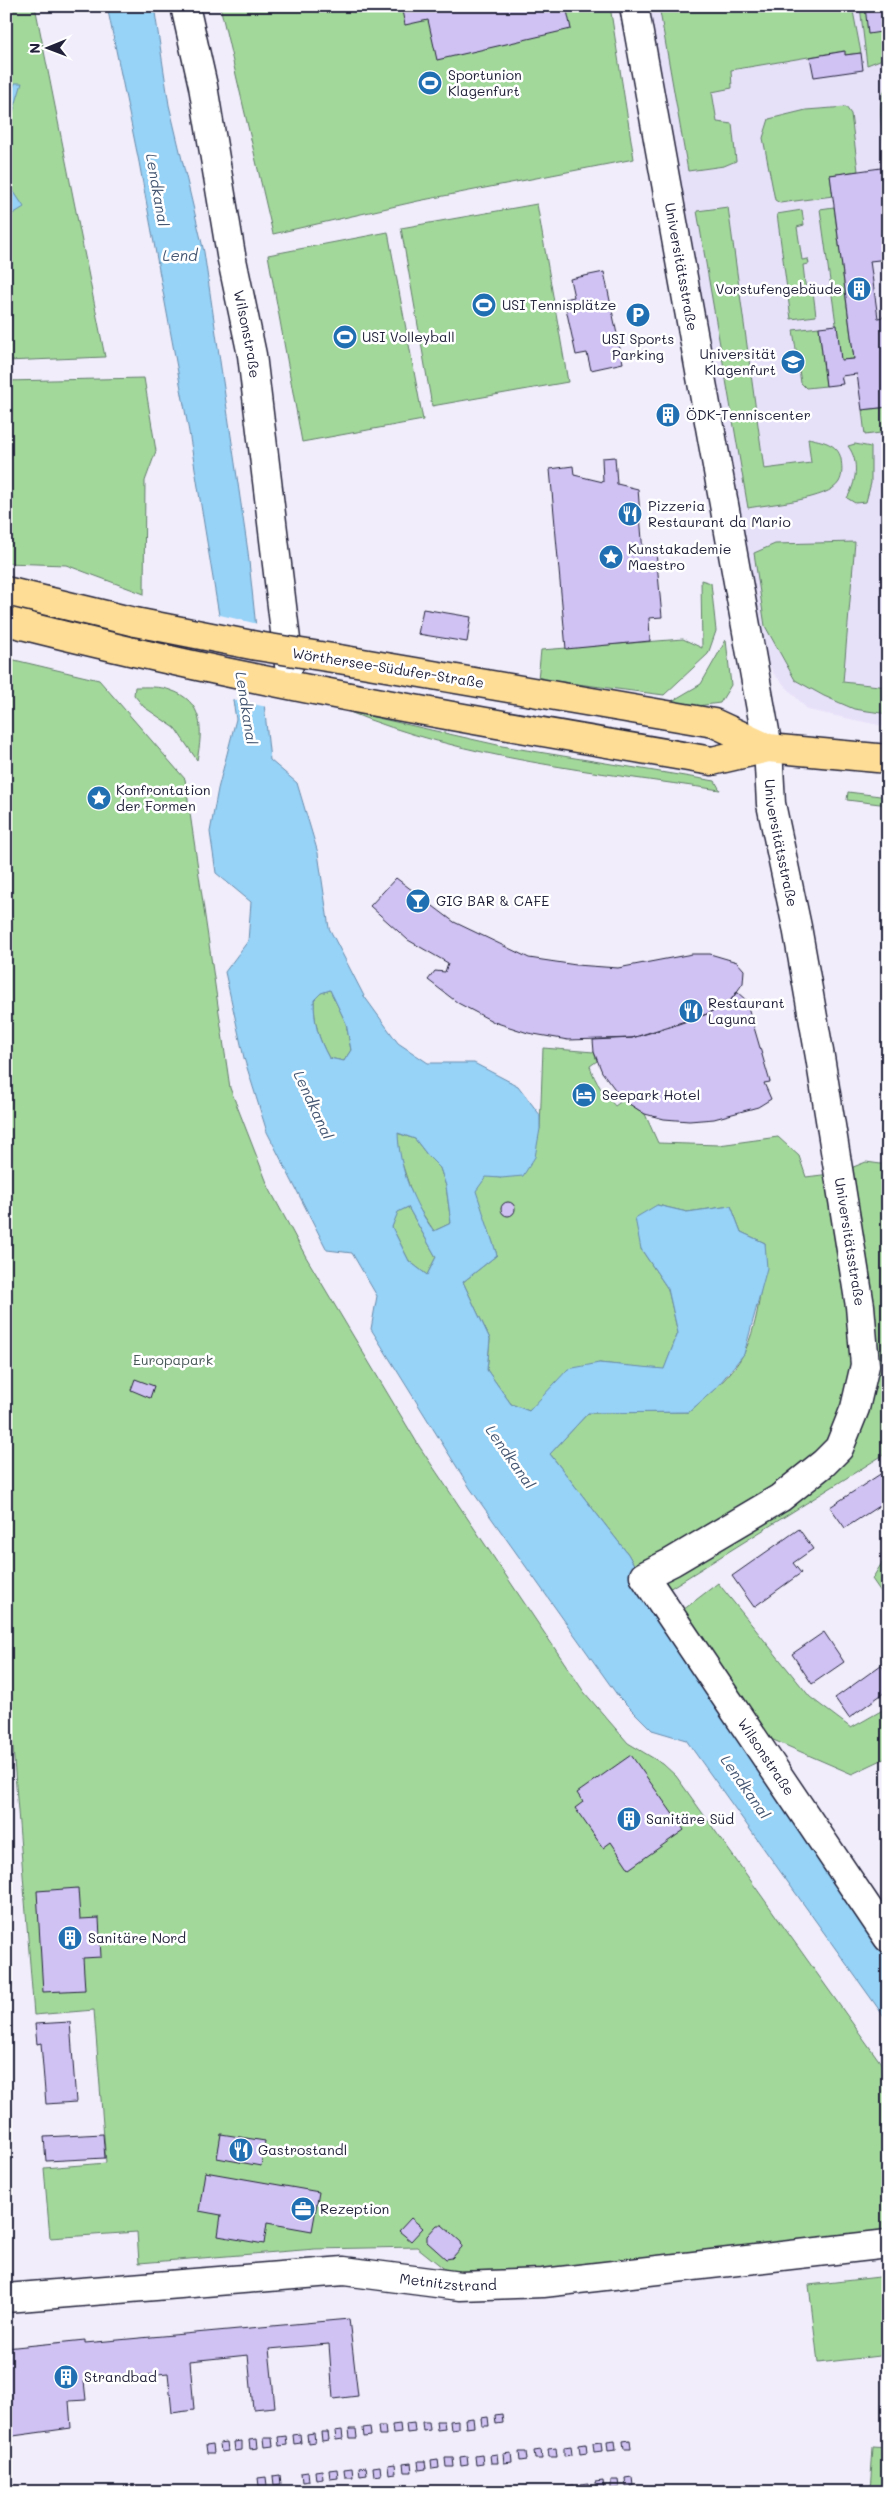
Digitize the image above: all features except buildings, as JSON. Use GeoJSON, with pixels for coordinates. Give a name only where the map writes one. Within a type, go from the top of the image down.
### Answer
{"type":"FeatureCollection","features":[{"type":"Feature","properties":{"kind":"main road","name":"Wörthersee-Südufer-Straße"},"geometry":{"type":"LineString","coordinates":[[6,591],[135,622],[257,646],[714,722],[768,748]]}},
{"type":"Feature","properties":{"kind":"main road","name":"Wörthersee-Südufer-Straße"},"geometry":{"type":"LineString","coordinates":[[6,621],[127,651],[334,695],[712,761],[768,748],[888,759]]}},
{"type":"Feature","properties":{"kind":"street","name":"Wilsonstraße"},"geometry":{"type":"LineString","coordinates":[[185,6],[203,86],[231,255],[252,355],[289,665]]}},
{"type":"Feature","properties":{"kind":"street","name":"Universitätsstraße"},"geometry":{"type":"LineString","coordinates":[[634,6],[768,748],[771,804],[797,927],[820,1057],[860,1306],[865,1365],[855,1408],[839,1448],[824,1463],[780,1498],[672,1562],[644,1576]]}},
{"type":"Feature","properties":{"kind":"street","name":"Wilsonstraße"},"geometry":{"type":"LineString","coordinates":[[644,1576],[888,1938]]}},
{"type":"Feature","properties":{"kind":"street","name":"Metnitzstrand"},"geometry":{"type":"LineString","coordinates":[[6,2298],[344,2271],[460,2286],[543,2283],[888,2244]]}},
{"type":"Feature","properties":{"kind":"shaded area","name":"Universität Klagenfurt"},"geometry":{"type":"Polygon","coordinates":[[[635,6],[888,6],[888,727],[808,710],[774,674],[753,635],[635,6]]]}},
{"type":"Feature","properties":{"kind":"green space"},"geometry":{"type":"Polygon","coordinates":[[[6,6],[35,6],[105,357],[6,361],[6,6]]]}},
{"type":"Feature","properties":{"kind":"green space","name":"Sportunion Klagenfurt"},"geometry":{"type":"Polygon","coordinates":[[[220,6],[610,6],[634,159],[418,201],[273,234],[220,6]]]}},
{"type":"Feature","properties":{"kind":"green space"},"geometry":{"type":"Polygon","coordinates":[[[659,6],[852,6],[861,53],[845,55],[844,51],[731,70],[732,88],[712,92],[717,122],[732,124],[736,161],[724,166],[688,171],[659,6]]]}},
{"type":"Feature","properties":{"kind":"green space"},"geometry":{"type":"Polygon","coordinates":[[[860,6],[888,6],[888,57],[867,65],[860,6]]]}},
{"type":"Feature","properties":{"kind":"green space"},"geometry":{"type":"Polygon","coordinates":[[[888,84],[888,163],[881,122],[881,102],[888,84]]]}},
{"type":"Feature","properties":{"kind":"green space"},"geometry":{"type":"Polygon","coordinates":[[[846,107],[851,114],[858,171],[830,175],[833,196],[780,203],[775,200],[763,138],[769,119],[806,110],[846,107]]]}},
{"type":"Feature","properties":{"kind":"green space","name":"USI Tennisplätze"},"geometry":{"type":"Polygon","coordinates":[[[537,204],[568,382],[432,406],[401,228],[537,204]]]}},
{"type":"Feature","properties":{"kind":"green space"},"geometry":{"type":"Polygon","coordinates":[[[728,207],[764,469],[811,463],[808,438],[833,446],[839,454],[842,468],[839,482],[833,488],[823,493],[783,503],[748,508],[697,211],[728,207]]]}},
{"type":"Feature","properties":{"kind":"green space"},"geometry":{"type":"Polygon","coordinates":[[[834,207],[854,359],[841,360],[820,209],[834,207]]]}},
{"type":"Feature","properties":{"kind":"green space"},"geometry":{"type":"Polygon","coordinates":[[[802,210],[804,225],[797,227],[802,260],[808,259],[809,264],[803,265],[806,292],[813,291],[816,316],[791,319],[777,214],[802,210]]]}},
{"type":"Feature","properties":{"kind":"green space","name":"USI Volleyball"},"geometry":{"type":"Polygon","coordinates":[[[388,232],[423,420],[302,442],[268,255],[388,232]]]}},
{"type":"Feature","properties":{"kind":"green space"},"geometry":{"type":"Polygon","coordinates":[[[819,327],[826,386],[806,388],[801,383],[793,330],[819,327]]]}},
{"type":"Feature","properties":{"kind":"green space"},"geometry":{"type":"Polygon","coordinates":[[[144,378],[156,451],[145,481],[144,594],[66,565],[6,563],[6,381],[144,378]]]}},
{"type":"Feature","properties":{"kind":"green space"},"geometry":{"type":"Polygon","coordinates":[[[888,407],[888,432],[865,435],[862,410],[888,407]]]}},
{"type":"Feature","properties":{"kind":"green space"},"geometry":{"type":"Polygon","coordinates":[[[855,444],[871,447],[871,483],[866,502],[855,503],[847,498],[853,486],[855,472],[854,459],[848,446],[855,444]]]}},
{"type":"Feature","properties":{"kind":"green space"},"geometry":{"type":"Polygon","coordinates":[[[855,542],[843,682],[888,687],[888,714],[854,709],[824,696],[795,680],[765,626],[754,553],[775,544],[855,542]]]}},
{"type":"Feature","properties":{"kind":"green space"},"geometry":{"type":"Polygon","coordinates":[[[701,580],[711,583],[716,631],[708,654],[664,695],[538,679],[541,650],[683,639],[702,648],[701,580]]]}},
{"type":"Feature","properties":{"kind":"green space"},"geometry":{"type":"Polygon","coordinates":[[[726,640],[731,685],[720,703],[697,706],[667,704],[701,684],[726,640]]]}},
{"type":"Feature","properties":{"kind":"green space","name":"Europapark"},"geometry":{"type":"Polygon","coordinates":[[[6,658],[99,680],[185,779],[230,1088],[269,1188],[306,1257],[419,1446],[584,1692],[628,1743],[663,1764],[676,1776],[888,2073],[888,2233],[544,2270],[474,2272],[447,2271],[417,2247],[315,2249],[139,2263],[137,2232],[50,2238],[44,2168],[106,2163],[94,2010],[34,2015],[6,1658],[6,658]]]}},
{"type":"Feature","properties":{"kind":"green space"},"geometry":{"type":"Polygon","coordinates":[[[135,687],[166,689],[181,695],[189,701],[195,709],[200,728],[197,760],[175,728],[144,707],[134,695],[135,687]]]}},
{"type":"Feature","properties":{"kind":"green space"},"geometry":{"type":"Polygon","coordinates":[[[347,711],[502,746],[715,781],[720,790],[531,762],[437,741],[347,711]]]}},
{"type":"Feature","properties":{"kind":"green space"},"geometry":{"type":"Polygon","coordinates":[[[848,792],[888,797],[888,805],[847,800],[848,792]]]}},
{"type":"Feature","properties":{"kind":"green space"},"geometry":{"type":"Polygon","coordinates":[[[330,990],[346,1023],[351,1050],[344,1061],[329,1058],[319,1037],[316,1023],[314,1000],[321,993],[330,990]]]}},
{"type":"Feature","properties":{"kind":"green space"},"geometry":{"type":"Polygon","coordinates":[[[543,1048],[594,1052],[597,1061],[590,1066],[600,1088],[615,1106],[623,1100],[645,1114],[658,1143],[719,1145],[778,1137],[799,1156],[806,1177],[838,1173],[866,1162],[888,1165],[888,1452],[653,1599],[628,1554],[550,1454],[588,1413],[689,1412],[719,1385],[744,1353],[754,1327],[763,1271],[765,1243],[741,1232],[731,1206],[687,1212],[657,1205],[641,1249],[668,1289],[678,1333],[664,1370],[599,1363],[529,1411],[511,1404],[487,1370],[490,1339],[463,1282],[497,1255],[475,1191],[486,1176],[501,1178],[540,1129],[543,1048]]]}},
{"type":"Feature","properties":{"kind":"green space"},"geometry":{"type":"Polygon","coordinates":[[[397,1133],[415,1139],[440,1168],[446,1186],[451,1223],[434,1231],[414,1201],[400,1157],[397,1133]]]}},
{"type":"Feature","properties":{"kind":"green space"},"geometry":{"type":"Polygon","coordinates":[[[408,1207],[436,1257],[427,1275],[409,1261],[392,1227],[397,1212],[408,1207]]]}},
{"type":"Feature","properties":{"kind":"green space"},"geometry":{"type":"Polygon","coordinates":[[[888,1553],[888,1602],[872,1579],[888,1553]]]}},
{"type":"Feature","properties":{"kind":"green space"},"geometry":{"type":"Polygon","coordinates":[[[718,1583],[810,1697],[851,1728],[888,1707],[888,1757],[852,1774],[771,1739],[683,1610],[718,1583]]]}},
{"type":"Feature","properties":{"kind":"green space"},"geometry":{"type":"Polygon","coordinates":[[[888,2276],[888,2355],[818,2363],[809,2285],[888,2276]]]}},
{"type":"Feature","properties":{"kind":"green space"},"geometry":{"type":"Polygon","coordinates":[[[873,2447],[888,2448],[888,2492],[870,2492],[873,2447]]]}},
{"type":"Feature","properties":{"kind":"water"},"geometry":{"type":"Polygon","coordinates":[[[107,6],[154,6],[169,105],[204,252],[248,552],[270,760],[297,783],[318,853],[329,928],[364,996],[398,1043],[428,1063],[474,1063],[518,1086],[540,1115],[540,1129],[535,1157],[523,1176],[486,1177],[476,1191],[497,1255],[463,1282],[490,1339],[487,1370],[511,1404],[529,1411],[568,1369],[599,1363],[664,1369],[678,1333],[668,1289],[641,1249],[635,1218],[657,1205],[687,1212],[731,1206],[741,1232],[765,1243],[767,1268],[744,1354],[716,1388],[689,1412],[588,1413],[550,1454],[628,1554],[653,1599],[888,1952],[888,2022],[686,1740],[652,1730],[618,1696],[470,1488],[371,1329],[377,1296],[352,1253],[327,1250],[267,1132],[244,1058],[225,972],[248,941],[251,902],[216,873],[210,832],[218,789],[236,719],[189,432],[139,162],[107,6]],[[330,990],[321,993],[314,1000],[316,1023],[319,1037],[329,1058],[344,1061],[351,1050],[346,1023],[330,990]],[[398,1133],[408,1185],[426,1220],[434,1231],[451,1223],[446,1186],[440,1168],[415,1139],[398,1133]],[[408,1207],[398,1212],[392,1227],[409,1261],[427,1275],[436,1257],[408,1207]]]}},
{"type":"Feature","properties":{"kind":"water"},"geometry":{"type":"Polygon","coordinates":[[[15,83],[22,83],[12,116],[6,125],[7,103],[15,83]]]}},
{"type":"Feature","properties":{"kind":"water"},"geometry":{"type":"Polygon","coordinates":[[[6,180],[24,207],[6,218],[6,180]]]}},
{"type":"Feature","properties":{"kind":"pier"},"geometry":{"type":"Polygon","coordinates":[[[216,614],[258,624],[267,707],[230,699],[216,614]]]}},
{"type":"Feature","properties":{"kind":"place","name":"Sportunion Klagenfurt"},"geometry":{"type":"Point","coordinates":[430,83]}},
{"type":"Feature","properties":{"kind":"place","name":"Vorstufengebäude"},"geometry":{"type":"Point","coordinates":[859,289]}},
{"type":"Feature","properties":{"kind":"place","name":"USI Tennisplätze"},"geometry":{"type":"Point","coordinates":[484,305]}},
{"type":"Feature","properties":{"kind":"place","name":"USI Sports Parking"},"geometry":{"type":"Point","coordinates":[638,315]}},
{"type":"Feature","properties":{"kind":"place","name":"USI Volleyball"},"geometry":{"type":"Point","coordinates":[345,337]}},
{"type":"Feature","properties":{"kind":"place","name":"Universität Klagenfurt"},"geometry":{"type":"Point","coordinates":[793,362]}},
{"type":"Feature","properties":{"kind":"place","name":"ÖDK-Tenniscenter"},"geometry":{"type":"Point","coordinates":[668,415]}},
{"type":"Feature","properties":{"kind":"place","name":"Pizzeria Restaurant da Mario"},"geometry":{"type":"Point","coordinates":[630,514]}},
{"type":"Feature","properties":{"kind":"place","name":"Kunstakademie Maestro"},"geometry":{"type":"Point","coordinates":[611,557]}},
{"type":"Feature","properties":{"kind":"place","name":"Konfrontation der Formen"},"geometry":{"type":"Point","coordinates":[99,798]}},
{"type":"Feature","properties":{"kind":"place","name":"GIG BAR & CAFE"},"geometry":{"type":"Point","coordinates":[418,901]}},
{"type":"Feature","properties":{"kind":"place","name":"Restaurant Laguna"},"geometry":{"type":"Point","coordinates":[691,1011]}},
{"type":"Feature","properties":{"kind":"place","name":"Seepark Hotel"},"geometry":{"type":"Point","coordinates":[584,1095]}},
{"type":"Feature","properties":{"kind":"place","name":"Sanitäre Süd"},"geometry":{"type":"Point","coordinates":[629,1819]}},
{"type":"Feature","properties":{"kind":"place","name":"Sanitäre Nord"},"geometry":{"type":"Point","coordinates":[70,1938]}},
{"type":"Feature","properties":{"kind":"place","name":"Gastrostandl"},"geometry":{"type":"Point","coordinates":[241,2150]}},
{"type":"Feature","properties":{"kind":"place","name":"Rezeption"},"geometry":{"type":"Point","coordinates":[303,2209]}},
{"type":"Feature","properties":{"kind":"place","name":"Strandbad"},"geometry":{"type":"Point","coordinates":[66,2377]}},
{"type":"Feature","properties":{"kind":"water label","name":"Lendkanal"},"geometry":{"type":"Point","coordinates":[157,190]}},
{"type":"Feature","properties":{"kind":"water label","name":"Lend"},"geometry":{"type":"Point","coordinates":[180,256]}},
{"type":"Feature","properties":{"kind":"water label","name":"Lendkanal"},"geometry":{"type":"Point","coordinates":[246,708]}},
{"type":"Feature","properties":{"kind":"water label","name":"Lendkanal"},"geometry":{"type":"Point","coordinates":[313,1105]}},
{"type":"Feature","properties":{"kind":"water label","name":"Lendkanal"},"geometry":{"type":"Point","coordinates":[510,1457]}},
{"type":"Feature","properties":{"kind":"water label","name":"Lendkanal"},"geometry":{"type":"Point","coordinates":[745,1787]}}]}
